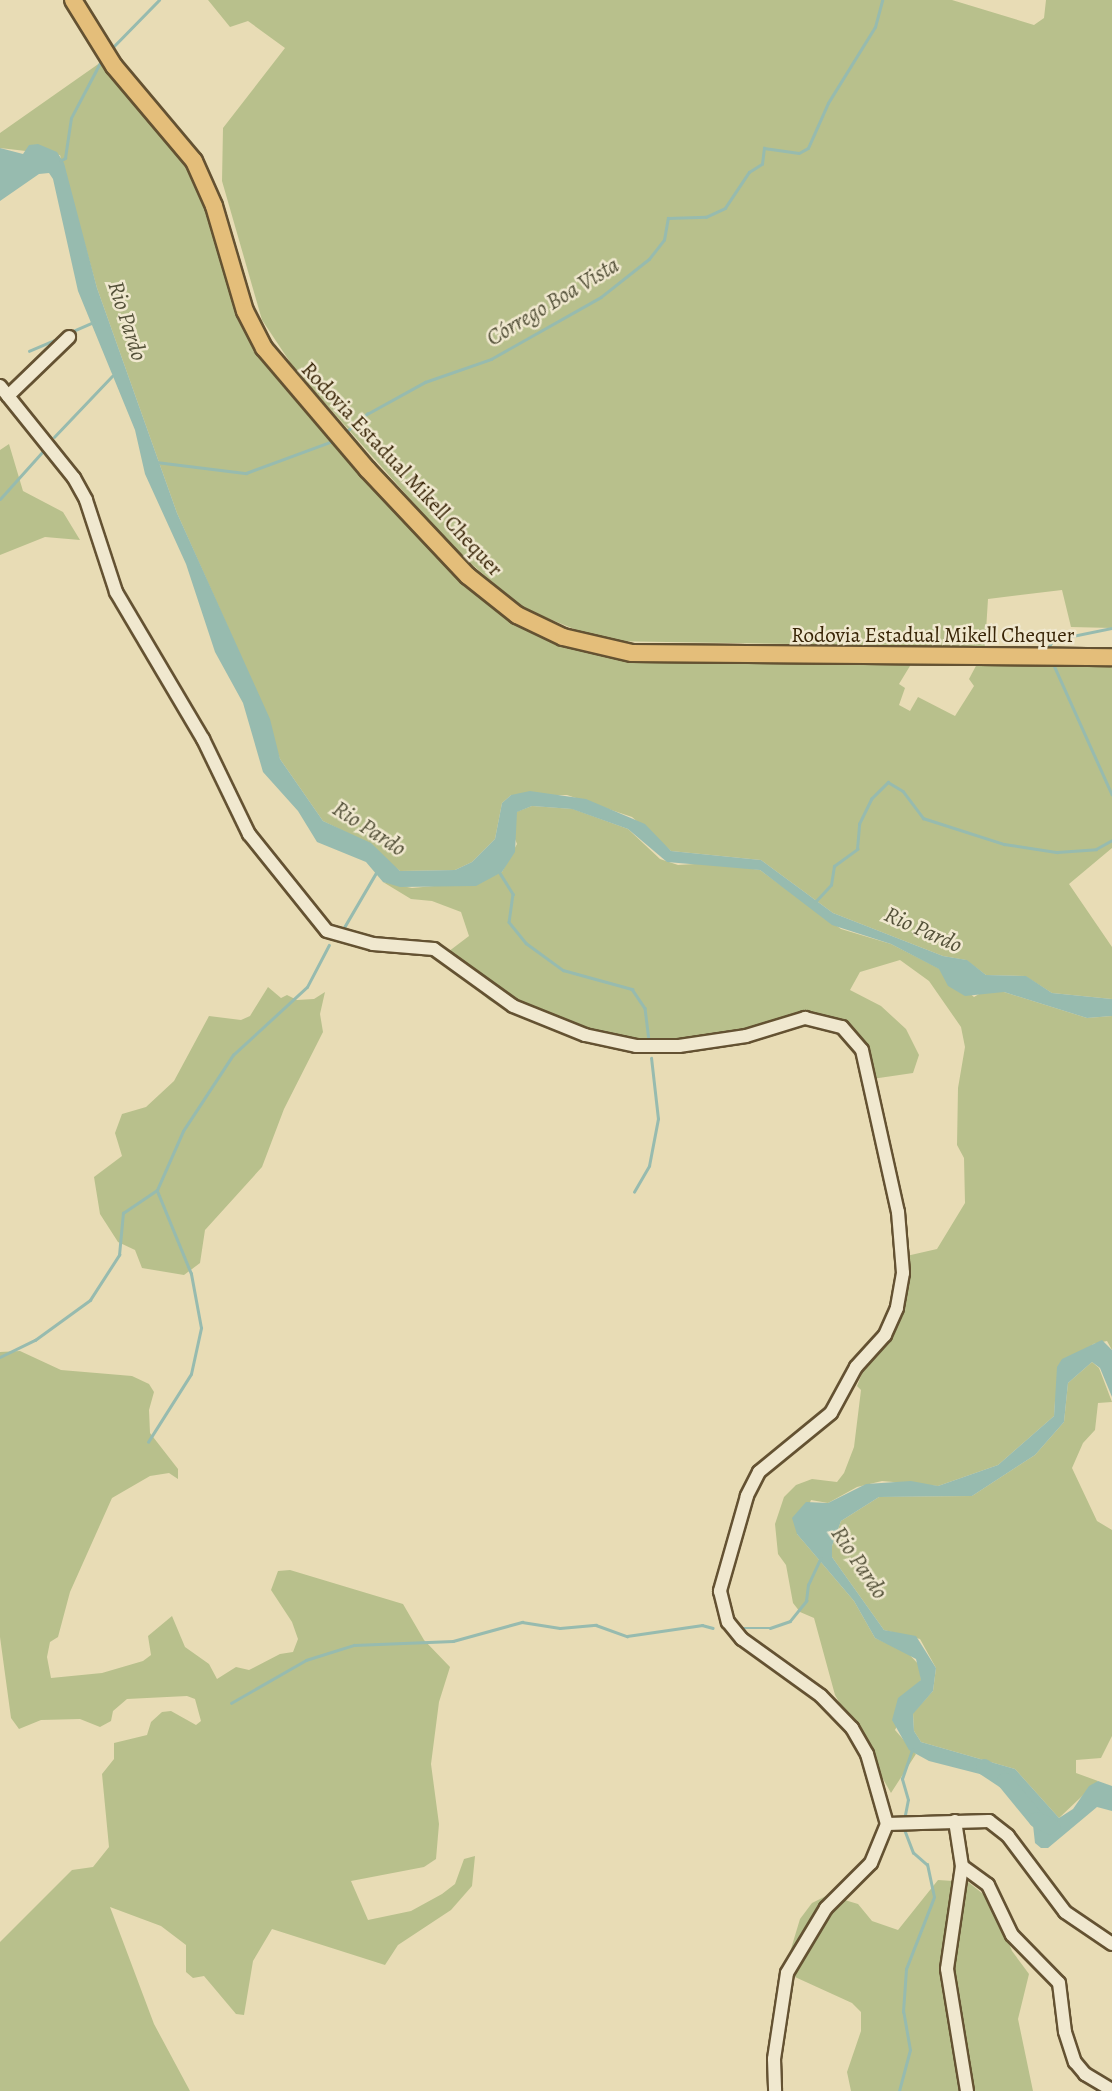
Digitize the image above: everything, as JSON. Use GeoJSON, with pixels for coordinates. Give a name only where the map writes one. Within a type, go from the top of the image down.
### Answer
{"type":"FeatureCollection","features":[{"type":"Feature","properties":{"kind":"main road","name":"Rodovia Estadual Mikell Chequer"},"geometry":{"type":"LineString","coordinates":[[73,0],[97,43],[194,160],[214,206],[245,311],[264,348],[367,469],[468,576],[517,615],[563,637],[632,653],[1112,657]]}},
{"type":"Feature","properties":{"kind":"street"},"geometry":{"type":"LineString","coordinates":[[69,337],[4,391],[66,467],[86,500],[116,592],[203,739],[249,834],[327,931],[373,944],[434,949],[513,1006],[585,1035],[636,1046],[679,1046],[746,1036],[805,1018],[832,1023],[856,1041],[867,1063],[898,1212],[903,1273],[897,1308],[885,1335],[856,1367],[831,1413],[759,1472],[747,1496],[720,1591],[728,1622],[742,1639],[821,1696],[852,1728],[867,1754],[898,1825]]}},
{"type":"Feature","properties":{"kind":"street"},"geometry":{"type":"LineString","coordinates":[[775,2091],[774,2059],[787,1973],[826,1908],[870,1863],[898,1825],[980,1819],[997,1826],[1065,1912],[1110,1943]]}},
{"type":"Feature","properties":{"kind":"street"},"geometry":{"type":"LineString","coordinates":[[955,1821],[962,1866],[951,1912],[947,1969],[967,2091]]}},
{"type":"Feature","properties":{"kind":"street"},"geometry":{"type":"LineString","coordinates":[[962,1866],[988,1885],[1012,1935],[1059,1983],[1065,2032],[1075,2062],[1085,2074],[1112,2090]]}},
{"type":"Feature","properties":{"kind":"green space"},"geometry":{"type":"Polygon","coordinates":[[[208,0],[952,0],[1034,25],[1044,18],[1046,0],[1112,0],[1112,628],[1071,627],[1062,590],[988,599],[985,647],[603,641],[523,608],[468,561],[426,517],[294,368],[262,320],[222,181],[223,128],[285,48],[248,21],[230,27],[208,0]]]}},
{"type":"Feature","properties":{"kind":"green space"},"geometry":{"type":"Polygon","coordinates":[[[104,60],[195,162],[242,311],[416,526],[564,645],[648,662],[913,661],[899,684],[905,688],[899,705],[910,711],[918,697],[955,716],[974,686],[969,679],[978,662],[1112,667],[1112,848],[1069,884],[1112,947],[1112,999],[1052,993],[1025,976],[986,975],[966,960],[943,956],[833,913],[761,860],[671,851],[632,817],[567,795],[511,795],[502,803],[495,839],[472,862],[455,870],[400,871],[362,840],[323,821],[280,759],[247,670],[177,513],[97,288],[60,155],[0,148],[0,133],[104,60]]]}},
{"type":"Feature","properties":{"kind":"green space"},"geometry":{"type":"Polygon","coordinates":[[[9,444],[23,491],[63,512],[80,540],[45,537],[0,555],[0,450],[9,444]]]}},
{"type":"Feature","properties":{"kind":"green space"},"geometry":{"type":"Polygon","coordinates":[[[532,806],[573,809],[628,829],[660,859],[678,865],[712,863],[760,870],[841,929],[891,944],[940,969],[974,997],[984,991],[1004,992],[1087,1018],[1112,1016],[1112,1350],[1107,1341],[1093,1344],[1055,1401],[1054,1416],[998,1465],[938,1486],[882,1481],[857,1487],[828,1503],[811,1500],[797,1534],[854,1601],[875,1638],[907,1652],[920,1666],[921,1680],[895,1730],[916,1754],[891,1793],[835,1695],[814,1618],[800,1612],[793,1603],[786,1565],[778,1554],[775,1524],[784,1497],[796,1485],[812,1479],[837,1482],[844,1473],[854,1447],[861,1390],[857,1386],[865,1366],[884,1343],[902,1257],[937,1249],[965,1203],[964,1158],[957,1145],[958,1088],[965,1047],[961,1027],[929,981],[900,960],[860,972],[850,990],[881,1006],[906,1029],[919,1055],[913,1073],[872,1079],[862,1055],[847,1037],[808,1022],[745,1042],[662,1054],[581,1041],[520,1017],[489,1000],[440,958],[469,936],[461,912],[432,901],[411,899],[383,882],[412,888],[456,884],[502,872],[517,844],[513,834],[516,812],[532,806]]]}},
{"type":"Feature","properties":{"kind":"green space"},"geometry":{"type":"Polygon","coordinates":[[[268,987],[281,998],[287,995],[297,1000],[314,999],[325,992],[320,1014],[323,1032],[284,1109],[262,1167],[205,1230],[200,1263],[184,1275],[142,1268],[135,1250],[118,1242],[100,1214],[94,1177],[122,1156],[115,1133],[122,1114],[146,1107],[174,1081],[209,1016],[241,1020],[250,1016],[268,987]]]}},
{"type":"Feature","properties":{"kind":"green space"},"geometry":{"type":"Polygon","coordinates":[[[20,1351],[61,1370],[132,1376],[149,1384],[154,1392],[149,1410],[150,1433],[178,1469],[178,1479],[169,1473],[150,1476],[112,1498],[70,1592],[58,1637],[50,1642],[47,1657],[51,1678],[102,1673],[143,1661],[151,1655],[148,1636],[172,1616],[185,1647],[209,1664],[217,1679],[236,1667],[249,1670],[280,1654],[293,1652],[298,1639],[292,1622],[271,1590],[278,1571],[290,1570],[403,1604],[424,1640],[450,1667],[439,1702],[431,1764],[439,1824],[436,1859],[424,1867],[351,1881],[368,1920],[411,1911],[442,1894],[455,1884],[464,1859],[475,1856],[472,1886],[451,1910],[398,1945],[385,1965],[272,1929],[253,1961],[244,2015],[236,2014],[204,1976],[193,1978],[186,1972],[186,1945],[161,1926],[110,1907],[154,2024],[190,2091],[0,2091],[0,1942],[72,1870],[93,1867],[109,1847],[102,1774],[114,1759],[114,1743],[147,1735],[151,1722],[162,1712],[171,1711],[196,1725],[201,1721],[195,1699],[187,1696],[127,1699],[113,1711],[111,1721],[100,1727],[80,1719],[41,1720],[19,1729],[11,1718],[0,1637],[0,1352],[20,1351]]]}},
{"type":"Feature","properties":{"kind":"green space"},"geometry":{"type":"Polygon","coordinates":[[[1092,1362],[1099,1368],[1112,1402],[1098,1403],[1095,1430],[1083,1443],[1072,1468],[1097,1521],[1112,1530],[1112,1736],[1101,1758],[1076,1760],[1076,1773],[1098,1781],[1059,1818],[1015,1769],[921,1742],[914,1731],[913,1713],[933,1691],[936,1668],[920,1639],[884,1630],[832,1557],[832,1546],[841,1521],[879,1497],[972,1496],[1035,1455],[1064,1422],[1068,1383],[1092,1362]]]}},
{"type":"Feature","properties":{"kind":"green space"},"geometry":{"type":"Polygon","coordinates":[[[938,1880],[968,1882],[992,1901],[1012,1951],[1029,1974],[1018,2019],[1033,2091],[851,2091],[847,2072],[861,2031],[861,2012],[852,2003],[784,1972],[800,1919],[812,1903],[828,1895],[858,1904],[872,1921],[898,1930],[938,1880]]]}},
{"type":"Feature","properties":{"kind":"water"},"geometry":{"type":"Polygon","coordinates":[[[38,144],[57,152],[64,163],[97,288],[177,513],[270,719],[280,759],[323,821],[371,843],[400,871],[455,870],[472,862],[495,839],[502,803],[511,795],[530,791],[586,799],[645,824],[671,851],[761,860],[833,913],[943,956],[967,960],[986,975],[1026,976],[1052,993],[1112,999],[1112,1016],[1087,1018],[1004,992],[965,996],[948,986],[939,969],[891,944],[832,925],[760,870],[667,862],[628,829],[572,809],[532,806],[517,812],[515,852],[502,872],[476,886],[400,887],[383,882],[366,862],[317,842],[298,811],[263,772],[243,703],[215,652],[186,564],[145,474],[135,430],[78,291],[53,179],[49,173],[39,174],[0,201],[0,148],[23,154],[29,145],[38,144]]]}},
{"type":"Feature","properties":{"kind":"water"},"geometry":{"type":"Polygon","coordinates":[[[1102,1340],[1112,1350],[1112,1397],[1100,1368],[1092,1362],[1068,1383],[1064,1422],[1035,1455],[972,1496],[879,1497],[841,1521],[832,1546],[832,1557],[884,1630],[916,1636],[936,1668],[933,1691],[913,1714],[914,1731],[921,1742],[1015,1769],[1059,1818],[1073,1809],[1089,1786],[1098,1781],[1112,1786],[1112,1811],[1097,1807],[1048,1848],[1041,1848],[1035,1843],[1031,1807],[1011,1782],[929,1761],[909,1750],[892,1720],[898,1698],[921,1680],[916,1659],[875,1638],[854,1601],[797,1534],[792,1518],[806,1502],[828,1503],[866,1484],[911,1481],[938,1486],[998,1465],[1054,1416],[1057,1367],[1062,1359],[1102,1340]]]}},
{"type":"Feature","properties":{"kind":"waterway"},"geometry":{"type":"LineString","coordinates":[[112,48],[159,0]]}},
{"type":"Feature","properties":{"kind":"waterway","name":"Córrego Boa Vista"},"geometry":{"type":"LineString","coordinates":[[346,432],[367,414],[425,382],[491,359],[601,297],[649,259],[664,240],[668,218],[706,217],[725,208],[749,172],[762,164],[764,148],[799,153],[808,148],[828,103],[875,27],[882,0]]}},
{"type":"Feature","properties":{"kind":"waterway"},"geometry":{"type":"LineString","coordinates":[[60,161],[65,158],[71,118],[101,61]]}},
{"type":"Feature","properties":{"kind":"waterway"},"geometry":{"type":"LineString","coordinates":[[71,332],[93,322]]}},
{"type":"Feature","properties":{"kind":"waterway"},"geometry":{"type":"LineString","coordinates":[[29,351],[62,337]]}},
{"type":"Feature","properties":{"kind":"waterway"},"geometry":{"type":"LineString","coordinates":[[54,437],[112,376]]}},
{"type":"Feature","properties":{"kind":"waterway","name":"Córrego Boa Vista"},"geometry":{"type":"LineString","coordinates":[[156,462],[246,473],[333,441]]}},
{"type":"Feature","properties":{"kind":"waterway"},"geometry":{"type":"LineString","coordinates":[[0,499],[44,450]]}},
{"type":"Feature","properties":{"kind":"waterway"},"geometry":{"type":"LineString","coordinates":[[1048,648],[1053,640],[1112,628]]}},
{"type":"Feature","properties":{"kind":"waterway"},"geometry":{"type":"LineString","coordinates":[[1053,663],[1112,794]]}},
{"type":"Feature","properties":{"kind":"waterway"},"geometry":{"type":"LineString","coordinates":[[815,902],[831,885],[834,866],[857,849],[859,824],[871,799],[888,782],[903,791],[923,818],[1004,844],[1057,852],[1096,849],[1112,840]]}},
{"type":"Feature","properties":{"kind":"waterway"},"geometry":{"type":"LineString","coordinates":[[342,931],[377,871]]}},
{"type":"Feature","properties":{"kind":"waterway"},"geometry":{"type":"LineString","coordinates":[[500,873],[513,894],[509,922],[526,943],[563,970],[632,989],[645,1008],[649,1041]]}},
{"type":"Feature","properties":{"kind":"waterway"},"geometry":{"type":"LineString","coordinates":[[0,1357],[35,1340],[90,1300],[119,1255],[123,1213],[157,1190],[183,1131],[233,1055],[307,987],[329,945]]}},
{"type":"Feature","properties":{"kind":"waterway"},"geometry":{"type":"LineString","coordinates":[[634,1192],[649,1166],[658,1119],[651,1058]]}},
{"type":"Feature","properties":{"kind":"waterway"},"geometry":{"type":"LineString","coordinates":[[148,1442],[191,1374],[201,1328],[191,1274],[157,1191]]}},
{"type":"Feature","properties":{"kind":"waterway"},"geometry":{"type":"LineString","coordinates":[[740,1628],[770,1628],[790,1621],[806,1601],[808,1585],[820,1559]]}},
{"type":"Feature","properties":{"kind":"waterway"},"geometry":{"type":"LineString","coordinates":[[231,1703],[306,1660],[354,1645],[453,1641],[522,1622],[560,1628],[596,1625],[627,1636],[702,1625],[713,1628]]}},
{"type":"Feature","properties":{"kind":"waterway"},"geometry":{"type":"LineString","coordinates":[[904,1820],[908,1800],[902,1779],[912,1750]]}},
{"type":"Feature","properties":{"kind":"waterway","name":"Rio Pardo"},"geometry":{"type":"LineString","coordinates":[[984,1767],[1005,1781],[1037,1820],[1052,1827]]}},
{"type":"Feature","properties":{"kind":"waterway"},"geometry":{"type":"LineString","coordinates":[[899,2091],[910,2050],[903,2012],[906,1969],[934,1897],[927,1865],[913,1853],[903,1827]]}}]}
